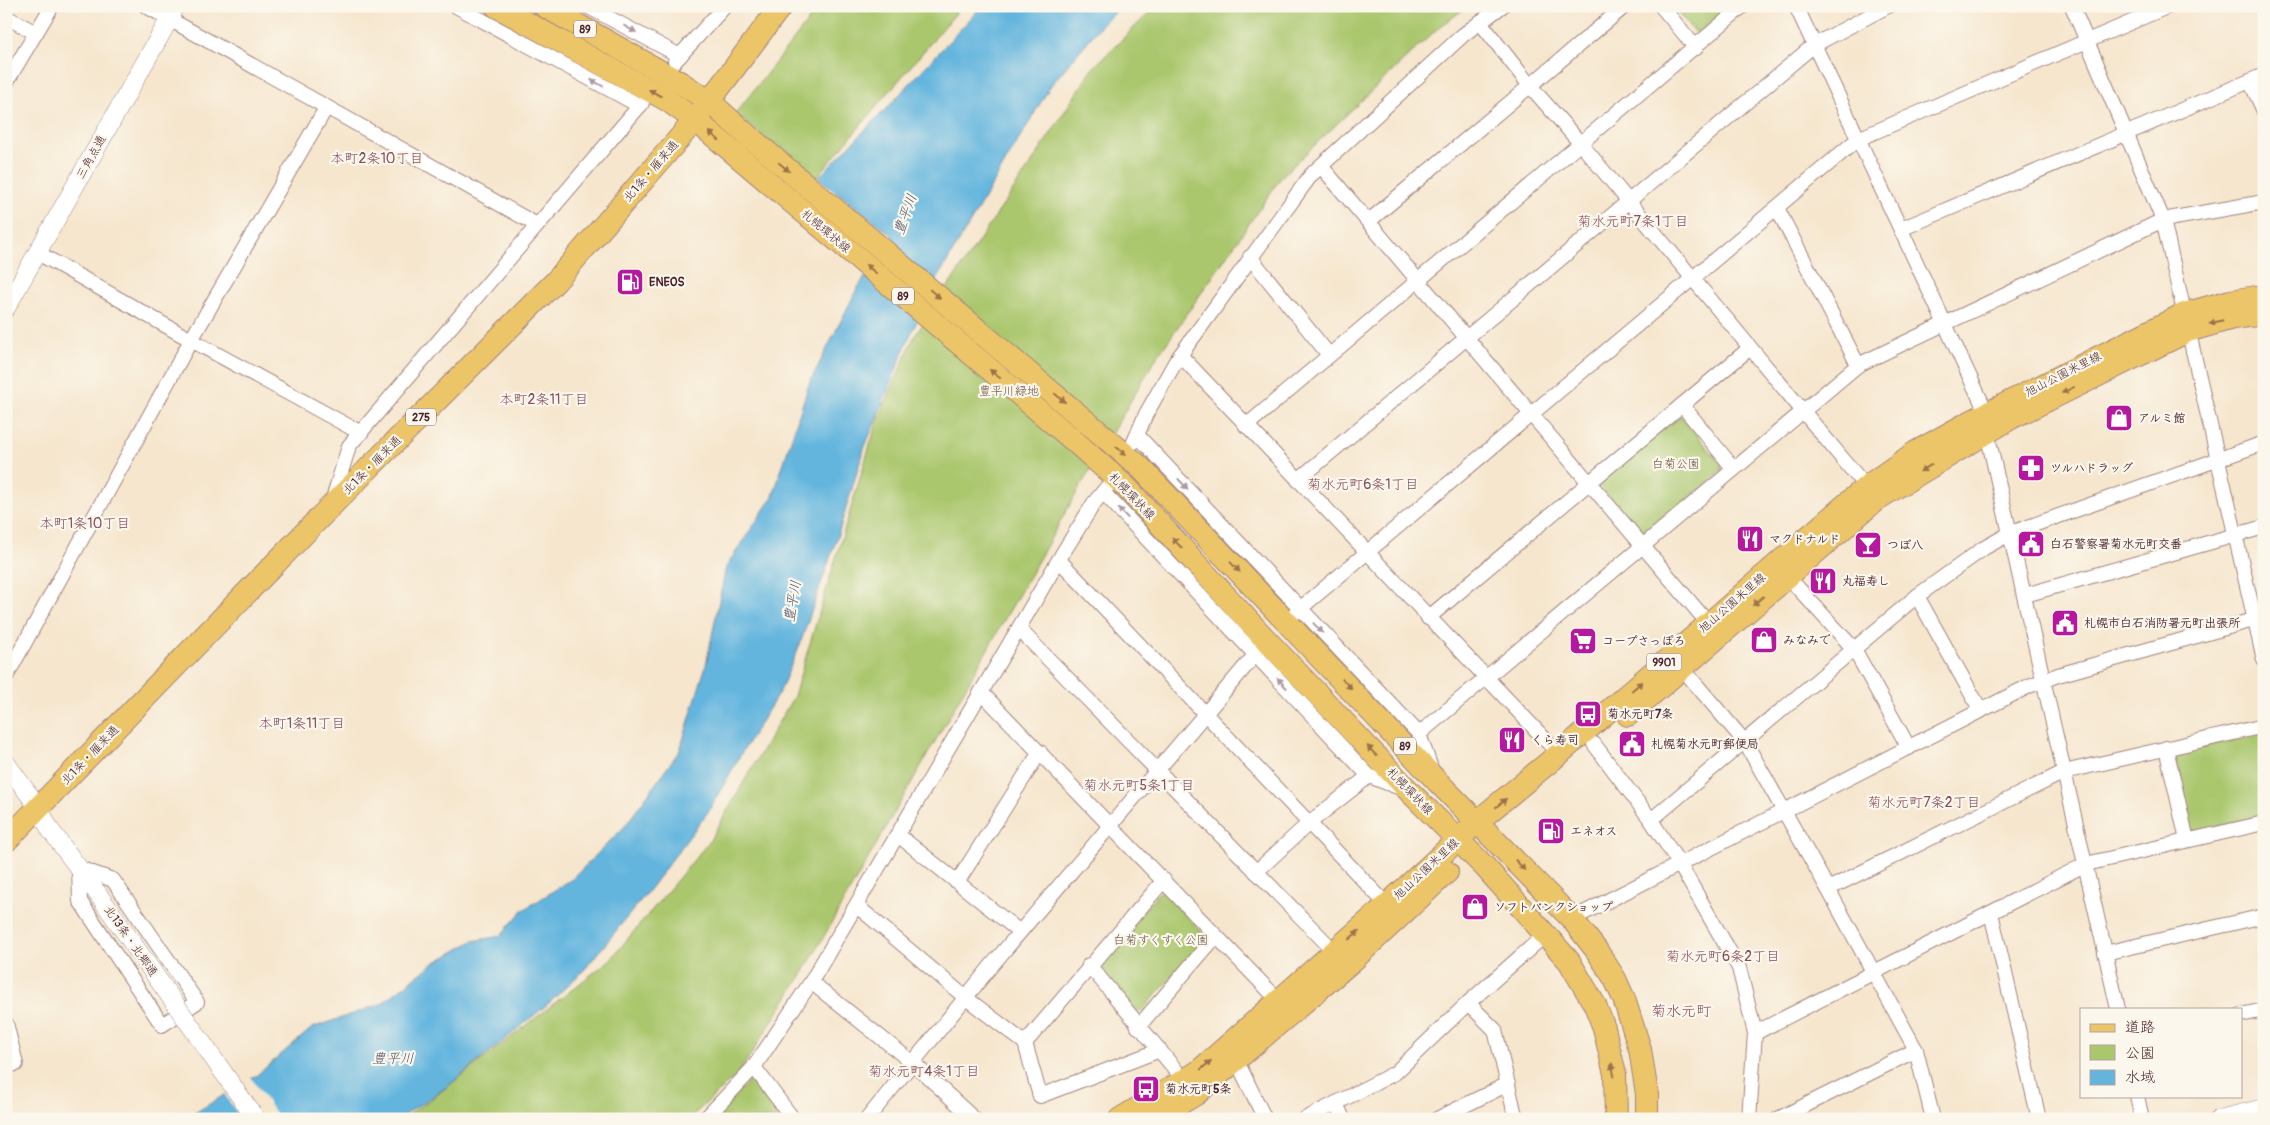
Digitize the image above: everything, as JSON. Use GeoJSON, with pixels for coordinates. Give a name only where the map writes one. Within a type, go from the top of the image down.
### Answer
{"type":"FeatureCollection","features":[{"type":"Feature","properties":{"kind":"main road","name":"札幌環状線"},"geometry":{"type":"LineString","coordinates":[[496,6],[667,100],[695,120],[1072,439],[1127,488],[1410,792],[1527,912],[1569,961],[1595,1005],[1604,1028],[1614,1074],[1616,1119]]}},
{"type":"Feature","properties":{"kind":"main road","name":"札幌環状線"},"geometry":{"type":"LineString","coordinates":[[544,6],[673,78],[710,102],[1140,468],[1572,919],[1598,951],[1624,999],[1640,1049],[1647,1094],[1647,1119]]}},
{"type":"Feature","properties":{"kind":"main road","name":"北1条・雁来通"},"geometry":{"type":"LineString","coordinates":[[6,841],[330,507],[556,281],[710,102],[781,6]]}},
{"type":"Feature","properties":{"kind":"main road","name":"旭山公園米里線"},"geometry":{"type":"LineString","coordinates":[[1232,1052],[1280,1001],[1387,906],[1484,827],[1594,744],[1682,668],[1713,630],[1866,487],[1916,452],[1986,423],[2230,300],[2264,296]]}},
{"type":"Feature","properties":{"kind":"main road","name":"旭山公園米里線"},"geometry":{"type":"LineString","coordinates":[[2186,322],[2264,314]]}},
{"type":"Feature","properties":{"kind":"main road","name":"旭山公園米里線"},"geometry":{"type":"LineString","coordinates":[[1484,827],[1559,754],[1713,630],[1787,576],[1877,499],[1986,423]]}},
{"type":"Feature","properties":{"kind":"main road","name":"旭山公園米里線"},"geometry":{"type":"LineString","coordinates":[[1154,1119],[1232,1052],[1352,961],[1463,845]]}},
{"type":"Feature","properties":{"kind":"main road","name":"旭山公園米里線"},"geometry":{"type":"LineString","coordinates":[[1120,1119],[1190,1088]]}},
{"type":"Feature","properties":{"kind":"street"},"geometry":{"type":"LineString","coordinates":[[6,83],[52,6]]}},
{"type":"Feature","properties":{"kind":"street"},"geometry":{"type":"LineString","coordinates":[[146,6],[172,12],[326,108],[537,225]]}},
{"type":"Feature","properties":{"kind":"street"},"geometry":{"type":"LineString","coordinates":[[330,507],[349,446],[641,105],[456,6]]}},
{"type":"Feature","properties":{"kind":"street"},"geometry":{"type":"LineString","coordinates":[[587,6],[678,59],[725,6]]}},
{"type":"Feature","properties":{"kind":"street"},"geometry":{"type":"LineString","coordinates":[[1435,778],[1419,734],[1298,611],[1136,439],[1146,414],[1180,355],[1311,174],[1463,34],[1502,6]]}},
{"type":"Feature","properties":{"kind":"street"},"geometry":{"type":"LineString","coordinates":[[1369,221],[1626,6]]}},
{"type":"Feature","properties":{"kind":"street"},"geometry":{"type":"LineString","coordinates":[[1661,6],[1696,48]]}},
{"type":"Feature","properties":{"kind":"street"},"geometry":{"type":"LineString","coordinates":[[1246,426],[1744,6]]}},
{"type":"Feature","properties":{"kind":"street"},"geometry":{"type":"LineString","coordinates":[[1796,6],[1982,403],[2118,1008]]}},
{"type":"Feature","properties":{"kind":"street"},"geometry":{"type":"LineString","coordinates":[[1298,480],[1814,45],[1888,6]]}},
{"type":"Feature","properties":{"kind":"street"},"geometry":{"type":"LineString","coordinates":[[2072,6],[2163,220],[2235,535],[2259,618],[2264,660]]}},
{"type":"Feature","properties":{"kind":"street"},"geometry":{"type":"LineString","coordinates":[[1298,611],[1858,139],[2169,6]]}},
{"type":"Feature","properties":{"kind":"street","name":"三角点通"},"geometry":{"type":"LineString","coordinates":[[6,308],[172,12]]}},
{"type":"Feature","properties":{"kind":"street"},"geometry":{"type":"LineString","coordinates":[[6,17],[36,33]]}},
{"type":"Feature","properties":{"kind":"street"},"geometry":{"type":"LineString","coordinates":[[1480,22],[1531,87],[1628,200],[1866,487]]}},
{"type":"Feature","properties":{"kind":"street"},"geometry":{"type":"LineString","coordinates":[[1901,228],[2264,75]]}},
{"type":"Feature","properties":{"kind":"street"},"geometry":{"type":"LineString","coordinates":[[2250,81],[2264,111]]}},
{"type":"Feature","properties":{"kind":"street"},"geometry":{"type":"LineString","coordinates":[[6,677],[191,340],[326,108]]}},
{"type":"Feature","properties":{"kind":"street"},"geometry":{"type":"LineString","coordinates":[[1321,166],[1713,630]]}},
{"type":"Feature","properties":{"kind":"street"},"geometry":{"type":"LineString","coordinates":[[1419,734],[1858,365],[2163,220],[2264,202]]}},
{"type":"Feature","properties":{"kind":"street"},"geometry":{"type":"LineString","coordinates":[[1778,208],[1858,365]]}},
{"type":"Feature","properties":{"kind":"street"},"geometry":{"type":"LineString","coordinates":[[38,253],[191,340],[362,433]]}},
{"type":"Feature","properties":{"kind":"street"},"geometry":{"type":"LineString","coordinates":[[1250,257],[1329,355]]}},
{"type":"Feature","properties":{"kind":"street"},"geometry":{"type":"LineString","coordinates":[[1428,618],[1750,348]]}},
{"type":"Feature","properties":{"kind":"street"},"geometry":{"type":"LineString","coordinates":[[1180,355],[1366,553],[1559,754]]}},
{"type":"Feature","properties":{"kind":"street"},"geometry":{"type":"LineString","coordinates":[[1682,405],[1734,469]]}},
{"type":"Feature","properties":{"kind":"street"},"geometry":{"type":"LineString","coordinates":[[1651,820],[1917,596],[1984,548],[2011,533],[2217,458],[2264,443]]}},
{"type":"Feature","properties":{"kind":"street"},"geometry":{"type":"LineString","coordinates":[[706,1118],[754,1067],[811,982],[1059,560],[1094,503],[1105,490],[1258,651],[1369,776],[1410,792]]}},
{"type":"Feature","properties":{"kind":"street"},"geometry":{"type":"LineString","coordinates":[[2025,595],[2264,527]]}},
{"type":"Feature","properties":{"kind":"street"},"geometry":{"type":"LineString","coordinates":[[1059,560],[1387,906]]}},
{"type":"Feature","properties":{"kind":"street"},"geometry":{"type":"LineString","coordinates":[[1787,576],[1854,649],[1909,748]]}},
{"type":"Feature","properties":{"kind":"street"},"geometry":{"type":"LineString","coordinates":[[1917,596],[1981,711]]}},
{"type":"Feature","properties":{"kind":"street"},"geometry":{"type":"LineString","coordinates":[[1572,919],[2044,680],[2259,618]]}},
{"type":"Feature","properties":{"kind":"street"},"geometry":{"type":"LineString","coordinates":[[1019,629],[1334,952]]}},
{"type":"Feature","properties":{"kind":"street"},"geometry":{"type":"LineString","coordinates":[[867,1119],[1020,932],[1258,651]]}},
{"type":"Feature","properties":{"kind":"street"},"geometry":{"type":"LineString","coordinates":[[1682,668],[1745,742],[1874,971],[1916,1050],[1932,1119]]}},
{"type":"Feature","properties":{"kind":"street"},"geometry":{"type":"LineString","coordinates":[[981,692],[1111,824],[1280,1001]]}},
{"type":"Feature","properties":{"kind":"street"},"geometry":{"type":"LineString","coordinates":[[1828,889],[2064,772],[2264,726]]}},
{"type":"Feature","properties":{"kind":"street"},"geometry":{"type":"LineString","coordinates":[[1594,744],[1651,820],[1680,865],[1739,968],[1755,1033],[1749,1119]]}},
{"type":"Feature","properties":{"kind":"street"},"geometry":{"type":"LineString","coordinates":[[2166,748],[2187,840]]}},
{"type":"Feature","properties":{"kind":"street"},"geometry":{"type":"LineString","coordinates":[[958,881],[1040,752]]}},
{"type":"Feature","properties":{"kind":"street","name":"北13条・北郷通"},"geometry":{"type":"LineString","coordinates":[[6,763],[38,807],[51,831],[98,894],[256,1119]]}},
{"type":"Feature","properties":{"kind":"street"},"geometry":{"type":"LineString","coordinates":[[1256,872],[1309,823],[1369,776]]}},
{"type":"Feature","properties":{"kind":"street"},"geometry":{"type":"LineString","coordinates":[[1755,1033],[2086,864],[2264,823]]}},
{"type":"Feature","properties":{"kind":"street"},"geometry":{"type":"LineString","coordinates":[[898,835],[1020,932]]}},
{"type":"Feature","properties":{"kind":"street"},"geometry":{"type":"LineString","coordinates":[[78,868],[112,880],[196,1002],[162,1025],[80,901],[78,868]]}},
{"type":"Feature","properties":{"kind":"street"},"geometry":{"type":"LineString","coordinates":[[1025,1043],[1089,965],[1164,880]]}},
{"type":"Feature","properties":{"kind":"street"},"geometry":{"type":"LineString","coordinates":[[857,906],[966,998],[1025,1043],[1040,1096],[1160,1050]]}},
{"type":"Feature","properties":{"kind":"street"},"geometry":{"type":"LineString","coordinates":[[1991,913],[2039,1119]]}},
{"type":"Feature","properties":{"kind":"street"},"geometry":{"type":"LineString","coordinates":[[2105,953],[2264,916]]}},
{"type":"Feature","properties":{"kind":"street"},"geometry":{"type":"LineString","coordinates":[[1305,1119],[1395,1073],[1468,1003],[1545,935]]}},
{"type":"Feature","properties":{"kind":"street"},"geometry":{"type":"LineString","coordinates":[[1138,1027],[1216,936]]}},
{"type":"Feature","properties":{"kind":"street"},"geometry":{"type":"LineString","coordinates":[[1089,965],[1190,1088]]}},
{"type":"Feature","properties":{"kind":"street"},"geometry":{"type":"LineString","coordinates":[[811,982],[913,1063],[973,1118]]}},
{"type":"Feature","properties":{"kind":"street"},"geometry":{"type":"LineString","coordinates":[[1468,1003],[1495,1030],[1516,1119]]}},
{"type":"Feature","properties":{"kind":"street"},"geometry":{"type":"LineString","coordinates":[[2242,1015],[2264,1010]]}},
{"type":"Feature","properties":{"kind":"street"},"geometry":{"type":"LineString","coordinates":[[6,1023],[16,1064],[6,1066]]}},
{"type":"Feature","properties":{"kind":"street"},"geometry":{"type":"LineString","coordinates":[[1778,1119],[1798,1114],[1916,1050]]}},
{"type":"Feature","properties":{"kind":"street"},"geometry":{"type":"LineString","coordinates":[[1232,1052],[1265,1119]]}},
{"type":"Feature","properties":{"kind":"street"},"geometry":{"type":"LineString","coordinates":[[754,1067],[793,1119]]}},
{"type":"Feature","properties":{"kind":"street"},"geometry":{"type":"LineString","coordinates":[[1437,1119],[1508,1084]]}},
{"type":"Feature","properties":{"kind":"street"},"geometry":{"type":"LineString","coordinates":[[2137,1098],[2142,1119]]}},
{"type":"Feature","properties":{"kind":"street"},"geometry":{"type":"LineString","coordinates":[[1336,1103],[1343,1119]]}},
{"type":"Feature","properties":{"kind":"street"},"geometry":{"type":"LineString","coordinates":[[2219,1119],[2264,1108]]}},
{"type":"Feature","properties":{"kind":"green space"},"geometry":{"type":"Polygon","coordinates":[[[820,6],[962,6],[816,178],[735,114],[820,6]]]}},
{"type":"Feature","properties":{"kind":"green space","name":"豊平川緑地"},"geometry":{"type":"Polygon","coordinates":[[[1156,6],[1468,6],[1437,29],[1282,176],[1153,363],[1076,494],[803,973],[739,1073],[689,1119],[403,1119],[610,960],[709,842],[794,696],[877,422],[914,337],[1037,155],[1092,69],[1156,6]]]}},
{"type":"Feature","properties":{"kind":"green space"},"geometry":{"type":"Polygon","coordinates":[[[1673,6],[1729,6],[1699,32],[1694,32],[1673,6]]]}},
{"type":"Feature","properties":{"kind":"green space","name":"白菊公園"},"geometry":{"type":"Polygon","coordinates":[[[1678,417],[1682,417],[1722,465],[1722,471],[1646,533],[1638,533],[1600,487],[1601,482],[1678,417]]]}},
{"type":"Feature","properties":{"kind":"green space"},"geometry":{"type":"Polygon","coordinates":[[[2264,734],[2264,815],[2195,832],[2191,829],[2174,757],[2177,752],[2264,734]]]}},
{"type":"Feature","properties":{"kind":"green space","name":"白菊すくすく公園"},"geometry":{"type":"Polygon","coordinates":[[[1159,892],[1165,892],[1204,934],[1204,940],[1142,1011],[1137,1011],[1100,971],[1099,965],[1159,892]]]}},
{"type":"Feature","properties":{"kind":"green space"},"geometry":{"type":"Polygon","coordinates":[[[750,1080],[754,1080],[784,1119],[714,1119],[750,1080]]]}},
{"type":"Feature","properties":{"kind":"water","name":"豊平川"},"geometry":{"type":"Polygon","coordinates":[[[982,6],[1122,6],[1104,22],[1051,85],[941,272],[909,338],[864,449],[837,538],[800,644],[780,691],[708,812],[645,895],[585,969],[548,1004],[447,1087],[398,1119],[185,1119],[257,1075],[312,1028],[381,1004],[434,963],[473,941],[500,936],[522,911],[572,879],[625,826],[680,750],[706,665],[726,567],[773,496],[809,384],[857,289],[893,236],[818,178],[888,107],[982,6]]]}},
{"type":"Feature","properties":{"kind":"pier"},"geometry":{"type":"Polygon","coordinates":[[[250,1076],[279,1119],[241,1119],[223,1092],[250,1076]]]}},
{"type":"Feature","properties":{"kind":"place","name":"ENEOS"},"geometry":{"type":"Point","coordinates":[630,282]}},
{"type":"Feature","properties":{"kind":"place","name":"アルミ館"},"geometry":{"type":"Point","coordinates":[2119,418]}},
{"type":"Feature","properties":{"kind":"place","name":"ツルハドラッグ"},"geometry":{"type":"Point","coordinates":[2031,468]}},
{"type":"Feature","properties":{"kind":"place","name":"マクドナルド"},"geometry":{"type":"Point","coordinates":[1750,539]}},
{"type":"Feature","properties":{"kind":"place","name":"白石警察署菊水元町交番"},"geometry":{"type":"Point","coordinates":[2031,544]}},
{"type":"Feature","properties":{"kind":"place","name":"つぼ八"},"geometry":{"type":"Point","coordinates":[1868,545]}},
{"type":"Feature","properties":{"kind":"place","name":"丸福寿し"},"geometry":{"type":"Point","coordinates":[1823,581]}},
{"type":"Feature","properties":{"kind":"place","name":"札幌市白石消防署元町出張所"},"geometry":{"type":"Point","coordinates":[2065,623]}},
{"type":"Feature","properties":{"kind":"place","name":"みなみで"},"geometry":{"type":"Point","coordinates":[1764,640]}},
{"type":"Feature","properties":{"kind":"place","name":"コープさっぽろ"},"geometry":{"type":"Point","coordinates":[1583,641]}},
{"type":"Feature","properties":{"kind":"place","name":"菊水元町7条"},"geometry":{"type":"Point","coordinates":[1588,714]}},
{"type":"Feature","properties":{"kind":"place","name":"くら寿司"},"geometry":{"type":"Point","coordinates":[1512,740]}},
{"type":"Feature","properties":{"kind":"place","name":"札幌菊水元町郵便局"},"geometry":{"type":"Point","coordinates":[1632,744]}},
{"type":"Feature","properties":{"kind":"place","name":"エネオス"},"geometry":{"type":"Point","coordinates":[1551,831]}},
{"type":"Feature","properties":{"kind":"place","name":"ソフトバンクショップ"},"geometry":{"type":"Point","coordinates":[1475,907]}},
{"type":"Feature","properties":{"kind":"place","name":"菊水元町5条"},"geometry":{"type":"Point","coordinates":[1146,1089]}},
{"type":"Feature","properties":{"kind":"district","name":"本町2条10丁目"},"geometry":{"type":"Point","coordinates":[377,158]}},
{"type":"Feature","properties":{"kind":"district","name":"菊水元町7条1丁目"},"geometry":{"type":"Point","coordinates":[1633,221]}},
{"type":"Feature","properties":{"kind":"district","name":"本町2条11丁目"},"geometry":{"type":"Point","coordinates":[544,399]}},
{"type":"Feature","properties":{"kind":"district","name":"菊水元町6条1丁目"},"geometry":{"type":"Point","coordinates":[1363,484]}},
{"type":"Feature","properties":{"kind":"district","name":"本町1条10丁目"},"geometry":{"type":"Point","coordinates":[85,523]}},
{"type":"Feature","properties":{"kind":"district","name":"本町1条11丁目"},"geometry":{"type":"Point","coordinates":[302,723]}},
{"type":"Feature","properties":{"kind":"district","name":"菊水元町5条1丁目"},"geometry":{"type":"Point","coordinates":[1139,785]}},
{"type":"Feature","properties":{"kind":"district","name":"菊水元町7条2丁目"},"geometry":{"type":"Point","coordinates":[1924,802]}},
{"type":"Feature","properties":{"kind":"district","name":"菊水元町6条2丁目"},"geometry":{"type":"Point","coordinates":[1723,956]}},
{"type":"Feature","properties":{"kind":"district","name":"菊水元町"},"geometry":{"type":"Point","coordinates":[1681,1011]}},
{"type":"Feature","properties":{"kind":"district","name":"菊水元町4条1丁目"},"geometry":{"type":"Point","coordinates":[924,1071]}}]}
